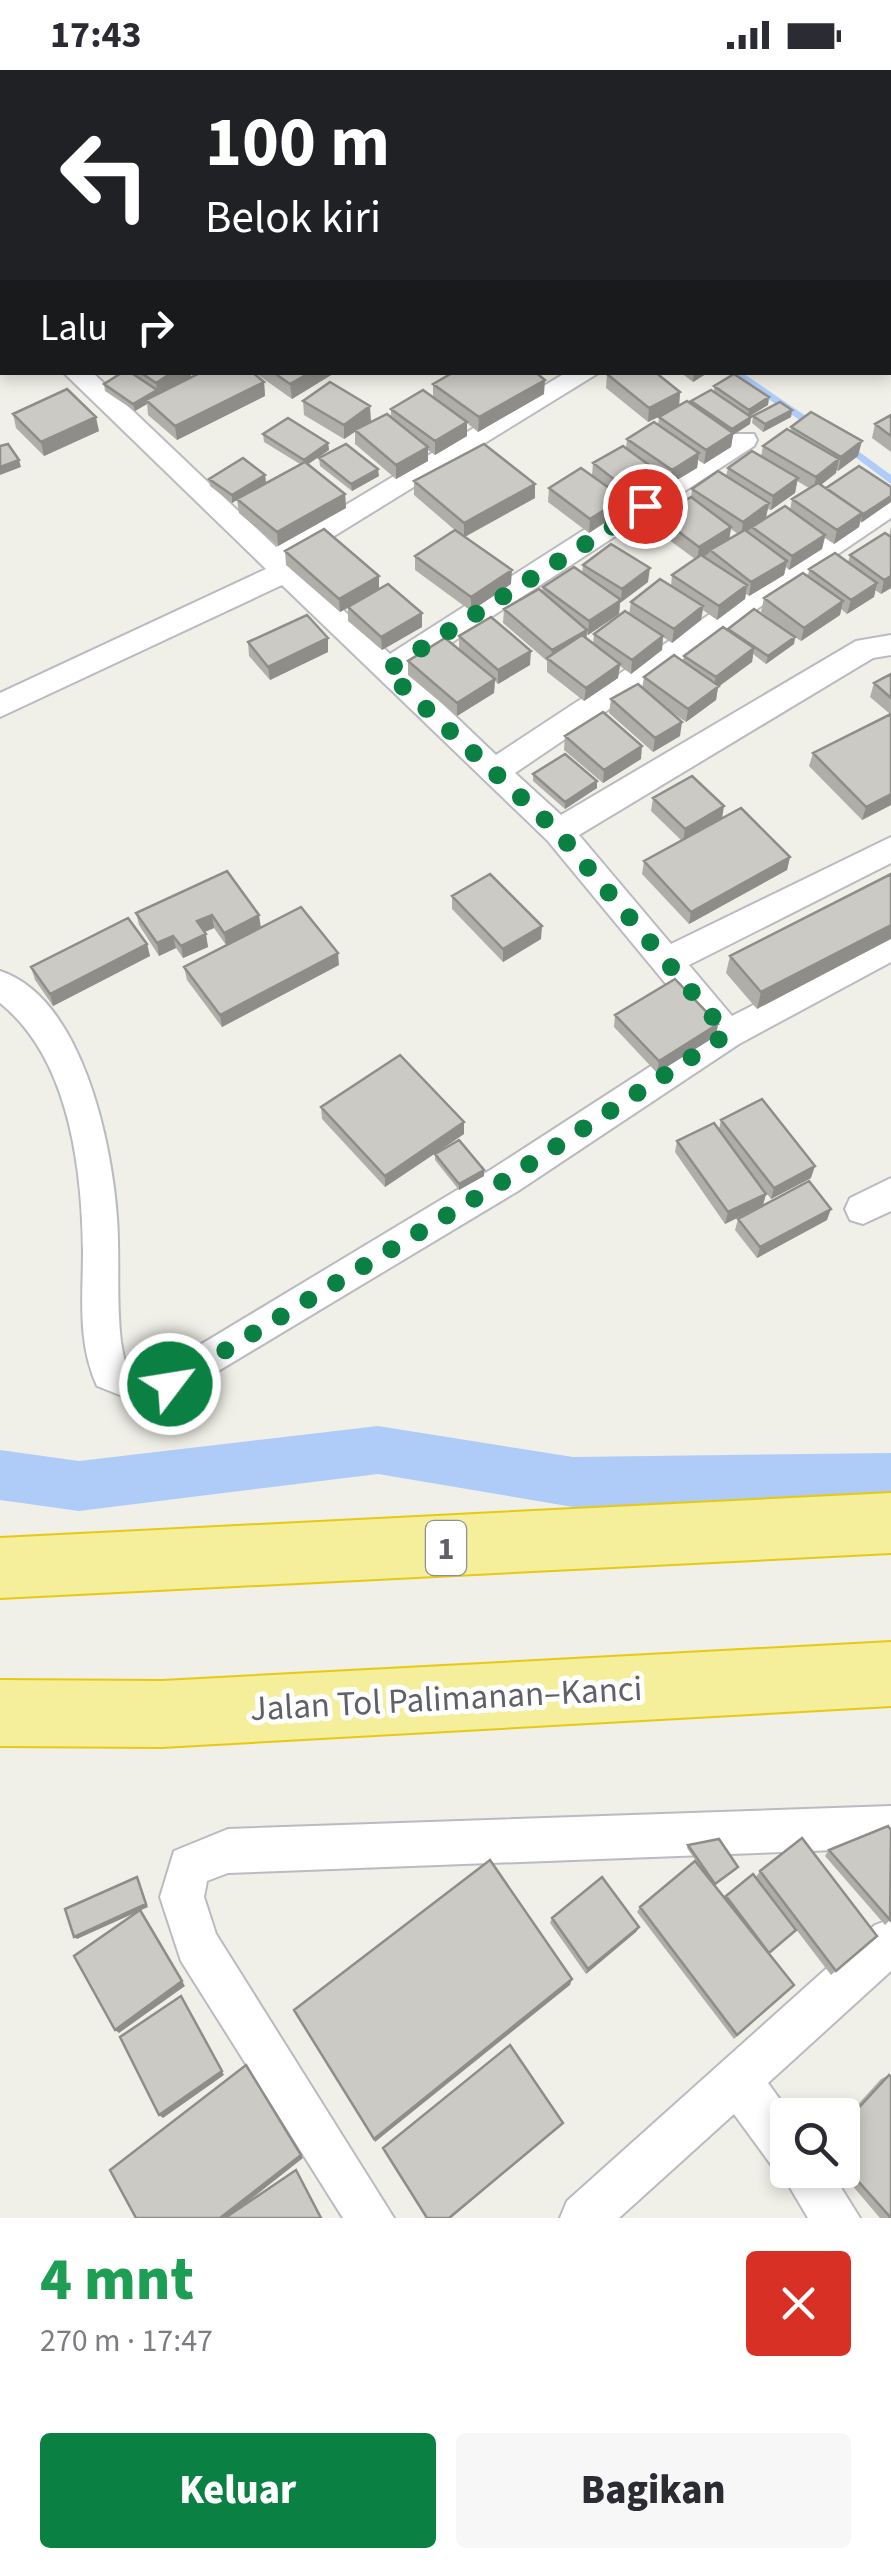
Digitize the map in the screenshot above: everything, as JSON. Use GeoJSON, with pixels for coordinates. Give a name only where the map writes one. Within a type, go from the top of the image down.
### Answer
{"type":"FeatureCollection","features":[{"type":"Feature","properties":{"kind":"highway","name":"1"},"geometry":{"type":"LineString","coordinates":[[0,1568],[891,1523]]}},
{"type":"Feature","properties":{"kind":"highway","name":"Jalan Tol Palimanan–Kanci"},"geometry":{"type":"LineString","coordinates":[[0,1712],[162,1714],[891,1674]]}},
{"type":"Feature","properties":{"kind":"street"},"geometry":{"type":"LineString","coordinates":[[79,375],[558,832],[727,1034]]}},
{"type":"Feature","properties":{"kind":"street"},"geometry":{"type":"LineString","coordinates":[[0,706],[277,567],[582,375]]}},
{"type":"Feature","properties":{"kind":"street"},"geometry":{"type":"LineString","coordinates":[[386,671],[744,440]]}},
{"type":"Feature","properties":{"kind":"street"},"geometry":{"type":"LineString","coordinates":[[496,770],[891,504]]}},
{"type":"Feature","properties":{"kind":"street"},"geometry":{"type":"LineString","coordinates":[[558,832],[866,648],[891,646]]}},
{"type":"Feature","properties":{"kind":"street"},"geometry":{"type":"LineString","coordinates":[[664,962],[891,849]]}},
{"type":"Feature","properties":{"kind":"street"},"geometry":{"type":"LineString","coordinates":[[0,984],[14,992],[46,1030],[73,1083],[92,1154],[100,1246],[101,1351],[110,1374],[135,1384],[170,1384],[505,1180],[727,1034],[891,947]]}},
{"type":"Feature","properties":{"kind":"street"},"geometry":{"type":"LineString","coordinates":[[370,2218],[197,1945],[182,1898],[189,1866],[228,1851],[891,1827]]}},
{"type":"Feature","properties":{"kind":"street"},"geometry":{"type":"LineString","coordinates":[[584,2218],[891,1941]]}},
{"type":"Feature","properties":{"kind":"street"},"geometry":{"type":"LineString","coordinates":[[738,2080],[770,2125]]}},
{"type":"Feature","properties":{"kind":"street"},"geometry":{"type":"LineString","coordinates":[[815,2188],[836,2218]]}},
{"type":"Feature","properties":{"kind":"building"},"geometry":{"type":"Polygon","coordinates":[[[118,375],[134,375],[157,390],[133,404],[104,384],[118,375]]]}},
{"type":"Feature","properties":{"kind":"building"},"geometry":{"type":"Polygon","coordinates":[[[144,375],[168,375],[156,383],[144,375]]]}},
{"type":"Feature","properties":{"kind":"building"},"geometry":{"type":"Polygon","coordinates":[[[196,375],[256,375],[264,382],[175,426],[146,400],[196,375]]]}},
{"type":"Feature","properties":{"kind":"building"},"geometry":{"type":"Polygon","coordinates":[[[277,375],[306,375],[290,384],[277,375]]]}},
{"type":"Feature","properties":{"kind":"building"},"geometry":{"type":"Polygon","coordinates":[[[449,375],[539,375],[545,380],[479,417],[433,384],[449,375]]]}},
{"type":"Feature","properties":{"kind":"building"},"geometry":{"type":"Polygon","coordinates":[[[608,375],[659,375],[680,392],[649,408],[608,375]]]}},
{"type":"Feature","properties":{"kind":"building"},"geometry":{"type":"Polygon","coordinates":[[[736,375],[769,397],[749,410],[714,386],[736,375]]]}},
{"type":"Feature","properties":{"kind":"building"},"geometry":{"type":"Polygon","coordinates":[[[330,382],[370,406],[344,425],[303,401],[330,382]]]}},
{"type":"Feature","properties":{"kind":"building"},"geometry":{"type":"Polygon","coordinates":[[[67,389],[96,417],[41,442],[13,414],[67,389]]]}},
{"type":"Feature","properties":{"kind":"building"},"geometry":{"type":"Polygon","coordinates":[[[423,390],[467,422],[435,441],[391,409],[423,390]]]}},
{"type":"Feature","properties":{"kind":"building"},"geometry":{"type":"Polygon","coordinates":[[[711,390],[751,417],[732,429],[691,401],[711,390]]]}},
{"type":"Feature","properties":{"kind":"building"},"geometry":{"type":"Polygon","coordinates":[[[687,401],[733,433],[706,450],[659,417],[687,401]]]}},
{"type":"Feature","properties":{"kind":"building"},"geometry":{"type":"Polygon","coordinates":[[[780,402],[792,410],[765,424],[753,416],[780,402]]]}},
{"type":"Feature","properties":{"kind":"building"},"geometry":{"type":"Polygon","coordinates":[[[811,412],[862,441],[841,457],[791,427],[811,412]]]}},
{"type":"Feature","properties":{"kind":"building"},"geometry":{"type":"Polygon","coordinates":[[[387,414],[428,447],[396,465],[355,430],[387,414]]]}},
{"type":"Feature","properties":{"kind":"building"},"geometry":{"type":"Polygon","coordinates":[[[891,415],[891,436],[875,424],[891,415]]]}},
{"type":"Feature","properties":{"kind":"building"},"geometry":{"type":"Polygon","coordinates":[[[288,418],[328,443],[304,460],[263,434],[288,418]]]}},
{"type":"Feature","properties":{"kind":"building"},"geometry":{"type":"Polygon","coordinates":[[[654,422],[699,453],[672,470],[627,439],[654,422]]]}},
{"type":"Feature","properties":{"kind":"building"},"geometry":{"type":"Polygon","coordinates":[[[787,429],[839,459],[816,477],[763,446],[787,429]]]}},
{"type":"Feature","properties":{"kind":"building"},"geometry":{"type":"Polygon","coordinates":[[[8,444],[19,460],[0,467],[0,446],[8,444]]]}},
{"type":"Feature","properties":{"kind":"building"},"geometry":{"type":"Polygon","coordinates":[[[346,444],[378,469],[351,484],[319,458],[346,444]]]}},
{"type":"Feature","properties":{"kind":"building"},"geometry":{"type":"Polygon","coordinates":[[[484,444],[535,484],[464,523],[414,481],[484,444]]]}},
{"type":"Feature","properties":{"kind":"building"},"geometry":{"type":"Polygon","coordinates":[[[623,446],[664,476],[633,494],[593,463],[623,446]]]}},
{"type":"Feature","properties":{"kind":"building"},"geometry":{"type":"Polygon","coordinates":[[[752,451],[798,478],[773,496],[728,468],[752,451]]]}},
{"type":"Feature","properties":{"kind":"building"},"geometry":{"type":"Polygon","coordinates":[[[243,458],[265,475],[232,495],[209,479],[243,458]]]}},
{"type":"Feature","properties":{"kind":"building"},"geometry":{"type":"Polygon","coordinates":[[[305,462],[345,494],[277,532],[237,499],[305,462]]]}},
{"type":"Feature","properties":{"kind":"building"},"geometry":{"type":"Polygon","coordinates":[[[859,466],[891,487],[891,496],[862,515],[826,488],[859,466]]]}},
{"type":"Feature","properties":{"kind":"building"},"geometry":{"type":"Polygon","coordinates":[[[581,468],[623,498],[590,519],[549,488],[581,468]]]}},
{"type":"Feature","properties":{"kind":"building"},"geometry":{"type":"Polygon","coordinates":[[[718,471],[769,503],[743,522],[692,489],[718,471]]]}},
{"type":"Feature","properties":{"kind":"building"},"geometry":{"type":"Polygon","coordinates":[[[818,483],[862,513],[837,530],[792,499],[818,483]]]}},
{"type":"Feature","properties":{"kind":"building"},"geometry":{"type":"Polygon","coordinates":[[[691,497],[731,527],[699,547],[659,517],[691,497]]]}},
{"type":"Feature","properties":{"kind":"building"},"geometry":{"type":"Polygon","coordinates":[[[785,506],[825,535],[792,556],[752,527],[785,506]]]}},
{"type":"Feature","properties":{"kind":"building"},"geometry":{"type":"Polygon","coordinates":[[[324,529],[379,576],[339,599],[285,551],[324,529]]]}},
{"type":"Feature","properties":{"kind":"building"},"geometry":{"type":"Polygon","coordinates":[[[455,530],[512,570],[471,597],[415,556],[455,530]]]}},
{"type":"Feature","properties":{"kind":"building"},"geometry":{"type":"Polygon","coordinates":[[[745,530],[787,561],[751,582],[710,550],[745,530]]]}},
{"type":"Feature","properties":{"kind":"building"},"geometry":{"type":"Polygon","coordinates":[[[885,533],[891,537],[891,576],[884,580],[850,555],[885,533]]]}},
{"type":"Feature","properties":{"kind":"building"},"geometry":{"type":"Polygon","coordinates":[[[611,544],[650,568],[622,589],[583,565],[611,544]]]}},
{"type":"Feature","properties":{"kind":"building"},"geometry":{"type":"Polygon","coordinates":[[[835,553],[877,583],[851,600],[809,569],[835,553]]]}},
{"type":"Feature","properties":{"kind":"building"},"geometry":{"type":"Polygon","coordinates":[[[701,555],[747,585],[719,606],[672,575],[701,555]]]}},
{"type":"Feature","properties":{"kind":"building"},"geometry":{"type":"Polygon","coordinates":[[[574,567],[621,600],[589,621],[543,587],[574,567]]]}},
{"type":"Feature","properties":{"kind":"building"},"geometry":{"type":"Polygon","coordinates":[[[803,573],[843,601],[804,628],[764,598],[803,573]]]}},
{"type":"Feature","properties":{"kind":"building"},"geometry":{"type":"Polygon","coordinates":[[[660,579],[703,606],[674,629],[631,602],[660,579]]]}},
{"type":"Feature","properties":{"kind":"building"},"geometry":{"type":"Polygon","coordinates":[[[388,584],[422,613],[381,637],[348,607],[388,584]]]}},
{"type":"Feature","properties":{"kind":"building"},"geometry":{"type":"Polygon","coordinates":[[[539,589],[587,630],[552,650],[504,609],[539,589]]]}},
{"type":"Feature","properties":{"kind":"building"},"geometry":{"type":"Polygon","coordinates":[[[754,609],[795,637],[768,656],[728,629],[754,609]]]}},
{"type":"Feature","properties":{"kind":"building"},"geometry":{"type":"Polygon","coordinates":[[[625,611],[663,636],[632,660],[594,634],[625,611]]]}},
{"type":"Feature","properties":{"kind":"building"},"geometry":{"type":"Polygon","coordinates":[[[307,615],[328,638],[268,667],[248,642],[307,615]]]}},
{"type":"Feature","properties":{"kind":"building"},"geometry":{"type":"Polygon","coordinates":[[[491,617],[531,651],[498,670],[459,636],[491,617]]]}},
{"type":"Feature","properties":{"kind":"building"},"geometry":{"type":"Polygon","coordinates":[[[723,627],[754,648],[716,677],[684,656],[723,627]]]}},
{"type":"Feature","properties":{"kind":"building"},"geometry":{"type":"Polygon","coordinates":[[[582,635],[620,664],[586,688],[547,658],[582,635]]]}},
{"type":"Feature","properties":{"kind":"building"},"geometry":{"type":"Polygon","coordinates":[[[445,638],[495,679],[457,703],[408,661],[445,638]]]}},
{"type":"Feature","properties":{"kind":"building"},"geometry":{"type":"Polygon","coordinates":[[[674,655],[719,686],[688,709],[644,677],[674,655]]]}},
{"type":"Feature","properties":{"kind":"building"},"geometry":{"type":"Polygon","coordinates":[[[891,674],[891,698],[874,683],[891,674]]]}},
{"type":"Feature","properties":{"kind":"building"},"geometry":{"type":"Polygon","coordinates":[[[638,684],[682,722],[655,738],[611,699],[638,684]]]}},
{"type":"Feature","properties":{"kind":"building"},"geometry":{"type":"Polygon","coordinates":[[[603,712],[642,746],[604,770],[565,736],[603,712]]]}},
{"type":"Feature","properties":{"kind":"building"},"geometry":{"type":"Polygon","coordinates":[[[891,714],[891,794],[866,807],[813,753],[891,714]]]}},
{"type":"Feature","properties":{"kind":"building"},"geometry":{"type":"Polygon","coordinates":[[[565,754],[597,781],[565,802],[533,774],[565,754]]]}},
{"type":"Feature","properties":{"kind":"building"},"geometry":{"type":"Polygon","coordinates":[[[692,776],[724,806],[685,829],[653,798],[692,776]]]}},
{"type":"Feature","properties":{"kind":"building"},"geometry":{"type":"Polygon","coordinates":[[[741,808],[790,857],[691,912],[644,861],[741,808]]]}},
{"type":"Feature","properties":{"kind":"building"},"geometry":{"type":"Polygon","coordinates":[[[227,871],[259,915],[224,933],[212,915],[197,921],[206,934],[181,946],[173,936],[157,943],[136,913],[227,871]]]}},
{"type":"Feature","properties":{"kind":"building"},"geometry":{"type":"Polygon","coordinates":[[[490,874],[542,926],[503,949],[452,896],[490,874]]]}},
{"type":"Feature","properties":{"kind":"building"},"geometry":{"type":"Polygon","coordinates":[[[891,874],[891,925],[761,992],[730,956],[891,874]]]}},
{"type":"Feature","properties":{"kind":"building"},"geometry":{"type":"Polygon","coordinates":[[[301,907],[338,953],[220,1015],[184,967],[301,907]]]}},
{"type":"Feature","properties":{"kind":"building"},"geometry":{"type":"Polygon","coordinates":[[[128,918],[147,944],[50,994],[31,967],[128,918]]]}},
{"type":"Feature","properties":{"kind":"building"},"geometry":{"type":"Polygon","coordinates":[[[675,979],[718,1024],[659,1061],[615,1015],[675,979]]]}},
{"type":"Feature","properties":{"kind":"building"},"geometry":{"type":"Polygon","coordinates":[[[400,1055],[464,1122],[385,1176],[321,1107],[400,1055]]]}},
{"type":"Feature","properties":{"kind":"building"},"geometry":{"type":"Polygon","coordinates":[[[762,1099],[815,1166],[774,1188],[721,1120],[762,1099]]]}},
{"type":"Feature","properties":{"kind":"building"},"geometry":{"type":"Polygon","coordinates":[[[714,1123],[766,1194],[728,1212],[677,1141],[714,1123]]]}},
{"type":"Feature","properties":{"kind":"building"},"geometry":{"type":"Polygon","coordinates":[[[459,1140],[484,1170],[459,1184],[435,1154],[459,1140]]]}},
{"type":"Feature","properties":{"kind":"building"},"geometry":{"type":"Polygon","coordinates":[[[809,1181],[831,1209],[760,1247],[738,1219],[809,1181]]]}},
{"type":"Feature","properties":{"kind":"building"},"geometry":{"type":"Polygon","coordinates":[[[888,1826],[891,1830],[890,1920],[829,1850],[888,1826]]]}},
{"type":"Feature","properties":{"kind":"building"},"geometry":{"type":"Polygon","coordinates":[[[802,1838],[877,1936],[836,1971],[760,1871],[802,1838]]]}},
{"type":"Feature","properties":{"kind":"building"},"geometry":{"type":"Polygon","coordinates":[[[719,1839],[738,1867],[715,1884],[688,1845],[719,1839]]]}},
{"type":"Feature","properties":{"kind":"building"},"geometry":{"type":"Polygon","coordinates":[[[490,1860],[572,1979],[374,2139],[294,2010],[490,1860]]]}},
{"type":"Feature","properties":{"kind":"building"},"geometry":{"type":"Polygon","coordinates":[[[695,1861],[794,1985],[737,2035],[640,1907],[695,1861]]]}},
{"type":"Feature","properties":{"kind":"building"},"geometry":{"type":"Polygon","coordinates":[[[753,1874],[796,1930],[769,1953],[726,1896],[753,1874]]]}},
{"type":"Feature","properties":{"kind":"building"},"geometry":{"type":"Polygon","coordinates":[[[137,1877],[146,1904],[74,1937],[65,1909],[137,1877]]]}},
{"type":"Feature","properties":{"kind":"building"},"geometry":{"type":"Polygon","coordinates":[[[602,1877],[639,1927],[588,1969],[552,1918],[602,1877]]]}},
{"type":"Feature","properties":{"kind":"building"},"geometry":{"type":"Polygon","coordinates":[[[140,1910],[182,1981],[115,2030],[74,1956],[140,1910]]]}},
{"type":"Feature","properties":{"kind":"building"},"geometry":{"type":"Polygon","coordinates":[[[181,1996],[222,2071],[159,2115],[120,2037],[181,1996]]]}},
{"type":"Feature","properties":{"kind":"building"},"geometry":{"type":"Polygon","coordinates":[[[510,2045],[563,2123],[449,2218],[427,2218],[383,2148],[510,2045]]]}},
{"type":"Feature","properties":{"kind":"building"},"geometry":{"type":"Polygon","coordinates":[[[246,2065],[301,2155],[220,2218],[136,2218],[110,2170],[246,2065]]]}},
{"type":"Feature","properties":{"kind":"building"},"geometry":{"type":"Polygon","coordinates":[[[889,2075],[891,2218],[860,2183],[860,2106],[889,2075]]]}},
{"type":"Feature","properties":{"kind":"building"},"geometry":{"type":"Polygon","coordinates":[[[296,2170],[321,2218],[225,2218],[296,2170]]]}},
{"type":"Feature","properties":{"kind":"waterway"},"geometry":{"type":"LineString","coordinates":[[738,375],[817,427]]}},
{"type":"Feature","properties":{"kind":"waterway"},"geometry":{"type":"LineString","coordinates":[[843,443],[891,480]]}},
{"type":"Feature","properties":{"kind":"waterway"},"geometry":{"type":"LineString","coordinates":[[0,1475],[79,1486],[378,1450],[573,1482],[891,1478]]}},
{"type":"Feature","properties":{"kind":"route"},"geometry":{"type":"LineString","coordinates":[[170,1384],[505,1180],[727,1034],[558,832],[386,671],[645,506]]}}]}
